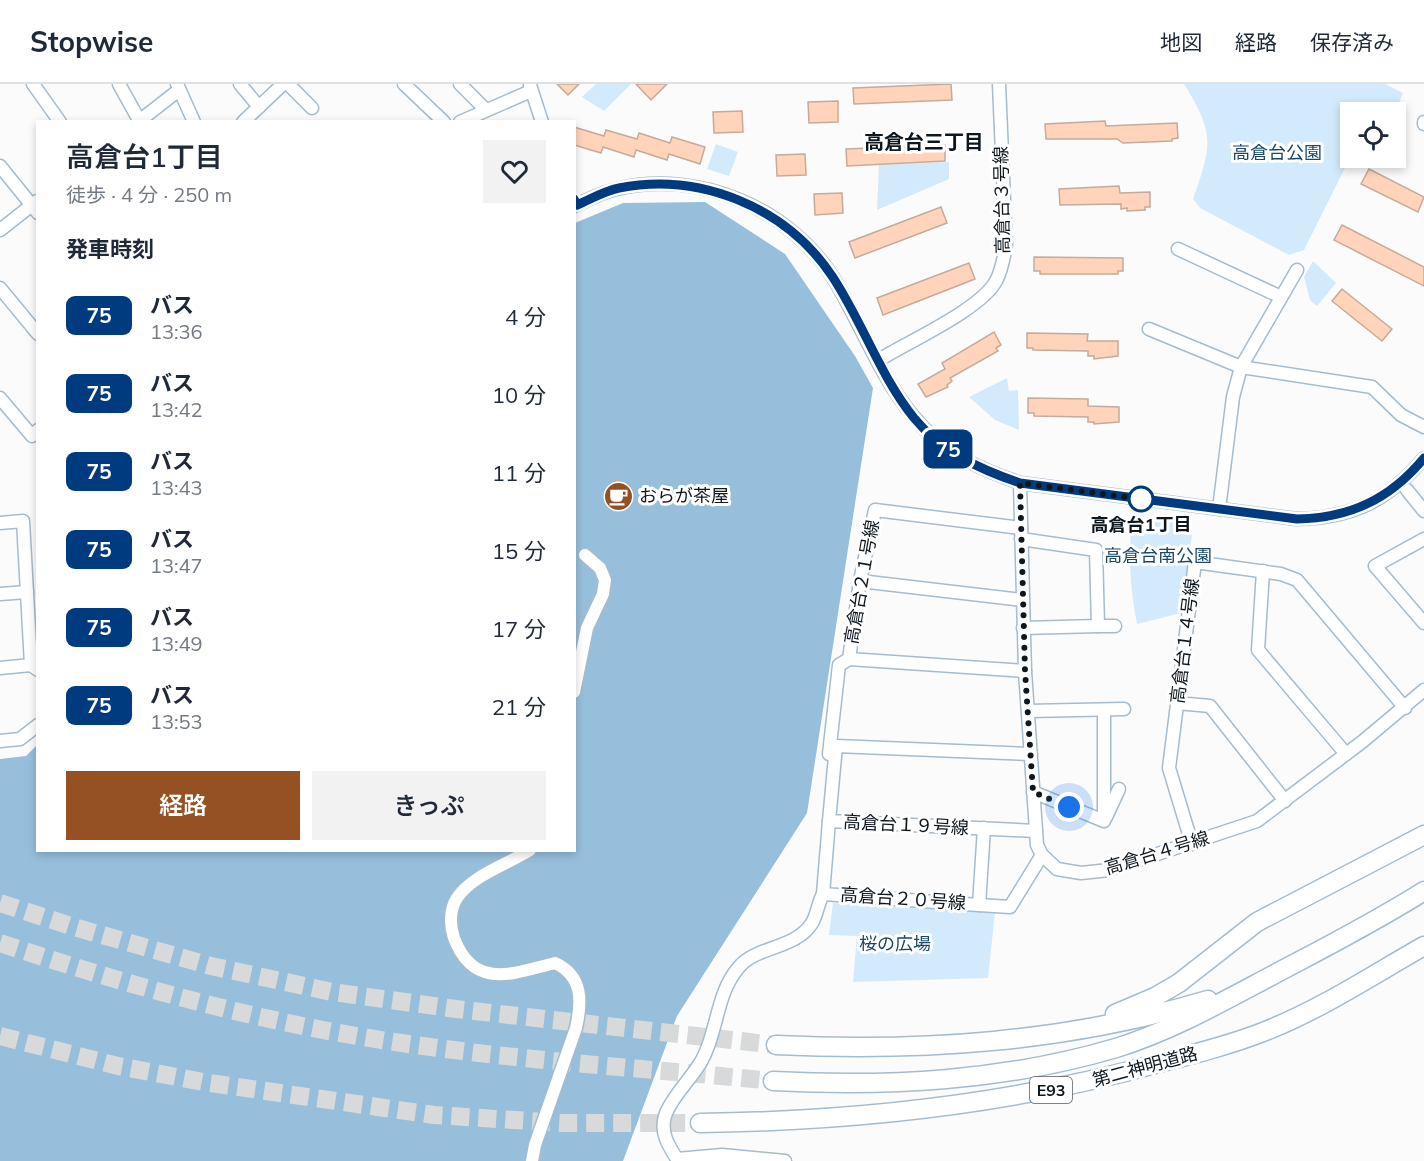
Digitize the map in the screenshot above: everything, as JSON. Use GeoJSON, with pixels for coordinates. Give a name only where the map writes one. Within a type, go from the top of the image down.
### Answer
{"type":"FeatureCollection","features":[{"type":"Feature","properties":{"kind":"highway"},"geometry":{"type":"LineString","coordinates":[[1011,1040],[1105,1017],[1155,997],[1179,983],[1257,922],[1424,835]]}},
{"type":"Feature","properties":{"kind":"highway","name":"第二神明道路"},"geometry":{"type":"LineString","coordinates":[[773,1081],[852,1085],[987,1076],[1055,1063],[1117,1047],[1172,1026],[1362,929],[1424,891]]}},
{"type":"Feature","properties":{"kind":"highway","name":"第二神明道路"},"geometry":{"type":"LineString","coordinates":[[700,1123],[813,1120],[892,1113],[1045,1091],[1114,1076],[1218,1047],[1304,1015],[1424,946]]}},
{"type":"Feature","properties":{"kind":"highway","name":"第二神明道路"},"geometry":{"type":"LineString","coordinates":[[776,1045],[862,1049],[938,1047],[1077,1031],[1184,1006],[1238,990],[1272,975]]}},
{"type":"Feature","properties":{"kind":"street"},"geometry":{"type":"LineString","coordinates":[[33,84],[59,120]]}},
{"type":"Feature","properties":{"kind":"street"},"geometry":{"type":"LineString","coordinates":[[119,84],[138,120]]}},
{"type":"Feature","properties":{"kind":"street"},"geometry":{"type":"LineString","coordinates":[[240,84],[259,106]]}},
{"type":"Feature","properties":{"kind":"street"},"geometry":{"type":"LineString","coordinates":[[245,120],[283,84]]}},
{"type":"Feature","properties":{"kind":"street"},"geometry":{"type":"LineString","coordinates":[[288,84],[312,108]]}},
{"type":"Feature","properties":{"kind":"street"},"geometry":{"type":"LineString","coordinates":[[404,84],[442,120]]}},
{"type":"Feature","properties":{"kind":"street"},"geometry":{"type":"LineString","coordinates":[[460,84],[486,110]]}},
{"type":"Feature","properties":{"kind":"street","name":"高倉台３号線"},"geometry":{"type":"LineString","coordinates":[[879,360],[969,307],[995,283],[999,274],[1006,245],[999,84]]}},
{"type":"Feature","properties":{"kind":"street"},"geometry":{"type":"LineString","coordinates":[[140,120],[178,87],[193,120]]}},
{"type":"Feature","properties":{"kind":"street"},"geometry":{"type":"LineString","coordinates":[[464,120],[530,88],[541,120]]}},
{"type":"Feature","properties":{"kind":"street"},"geometry":{"type":"LineString","coordinates":[[0,165],[35,206],[0,230]]}},
{"type":"Feature","properties":{"kind":"street"},"geometry":{"type":"LineString","coordinates":[[576,203],[618,188],[667,183],[693,185],[745,202],[788,228],[826,267],[906,407],[933,438],[984,471],[1020,483],[1297,519],[1323,518],[1351,512],[1398,486],[1424,458]]}},
{"type":"Feature","properties":{"kind":"street"},"geometry":{"type":"LineString","coordinates":[[1178,249],[1281,297]]}},
{"type":"Feature","properties":{"kind":"street"},"geometry":{"type":"LineString","coordinates":[[1219,509],[1233,398],[1241,367],[1297,270]]}},
{"type":"Feature","properties":{"kind":"street"},"geometry":{"type":"LineString","coordinates":[[0,288],[36,332]]}},
{"type":"Feature","properties":{"kind":"street"},"geometry":{"type":"LineString","coordinates":[[1149,329],[1241,367],[1372,387],[1401,415],[1424,427]]}},
{"type":"Feature","properties":{"kind":"street"},"geometry":{"type":"LineString","coordinates":[[0,398],[32,436],[36,432]]}},
{"type":"Feature","properties":{"kind":"street"},"geometry":{"type":"LineString","coordinates":[[980,905],[1010,907],[1042,855],[1037,845],[1025,671],[1020,483]]}},
{"type":"Feature","properties":{"kind":"street"},"geometry":{"type":"LineString","coordinates":[[1407,490],[1422,508]]}},
{"type":"Feature","properties":{"kind":"street","name":"高倉台２１号線"},"geometry":{"type":"LineString","coordinates":[[1021,534],[875,510],[860,581],[849,659],[1025,671]]}},
{"type":"Feature","properties":{"kind":"street"},"geometry":{"type":"LineString","coordinates":[[0,523],[22,521],[34,668],[0,668]]}},
{"type":"Feature","properties":{"kind":"street"},"geometry":{"type":"LineString","coordinates":[[1021,534],[1096,550],[1098,626]]}},
{"type":"Feature","properties":{"kind":"street"},"geometry":{"type":"LineString","coordinates":[[1424,539],[1375,566],[1424,623]]}},
{"type":"Feature","properties":{"kind":"street"},"geometry":{"type":"LineString","coordinates":[[576,682],[587,628],[603,594],[605,580],[600,568],[585,555]]}},
{"type":"Feature","properties":{"kind":"street","name":"高倉台１４号線"},"geometry":{"type":"LineString","coordinates":[[1192,844],[1169,768],[1195,561],[1263,571],[1297,580],[1405,708]]}},
{"type":"Feature","properties":{"kind":"street"},"geometry":{"type":"LineString","coordinates":[[1263,571],[1258,650],[1346,754]]}},
{"type":"Feature","properties":{"kind":"street"},"geometry":{"type":"LineString","coordinates":[[860,581],[1022,600]]}},
{"type":"Feature","properties":{"kind":"street"},"geometry":{"type":"LineString","coordinates":[[0,594],[27,592]]}},
{"type":"Feature","properties":{"kind":"street"},"geometry":{"type":"LineString","coordinates":[[1023,628],[1114,626]]}},
{"type":"Feature","properties":{"kind":"street"},"geometry":{"type":"LineString","coordinates":[[834,769],[828,769],[839,665],[849,659]]}},
{"type":"Feature","properties":{"kind":"street","name":"高倉台４号線"},"geometry":{"type":"LineString","coordinates":[[1042,855],[1057,868],[1081,873],[1109,870],[1257,821],[1405,708],[1424,690]]}},
{"type":"Feature","properties":{"kind":"street"},"geometry":{"type":"LineString","coordinates":[[1178,703],[1210,706],[1286,801]]}},
{"type":"Feature","properties":{"kind":"street"},"geometry":{"type":"LineString","coordinates":[[1028,711],[1125,709]]}},
{"type":"Feature","properties":{"kind":"street"},"geometry":{"type":"LineString","coordinates":[[1104,710],[1104,821]]}},
{"type":"Feature","properties":{"kind":"street"},"geometry":{"type":"LineString","coordinates":[[0,741],[20,739],[36,727]]}},
{"type":"Feature","properties":{"kind":"street","name":"高倉台１９号線"},"geometry":{"type":"LineString","coordinates":[[1030,754],[836,746],[830,821],[1036,831]]}},
{"type":"Feature","properties":{"kind":"street"},"geometry":{"type":"LineString","coordinates":[[1104,821],[1119,789]]}},
{"type":"Feature","properties":{"kind":"street"},"geometry":{"type":"LineString","coordinates":[[1033,792],[1104,821]]}},
{"type":"Feature","properties":{"kind":"street","name":"高倉台２０号線"},"geometry":{"type":"LineString","coordinates":[[830,821],[823,894],[980,905],[984,828]]}},
{"type":"Feature","properties":{"kind":"street"},"geometry":{"type":"LineString","coordinates":[[526,852],[479,879],[457,898],[450,927],[461,952],[477,970],[510,975],[555,963],[569,970],[575,981],[579,994],[578,1020],[535,1145],[532,1161]]}},
{"type":"Feature","properties":{"kind":"street"},"geometry":{"type":"LineString","coordinates":[[785,1161],[722,1155],[677,1160],[663,1137],[666,1114],[703,1058],[730,979],[741,964],[754,955],[774,950],[800,936],[813,923],[823,894]]}},
{"type":"Feature","properties":{"kind":"green space"},"geometry":{"type":"Polygon","coordinates":[[[596,84],[631,84],[604,111],[582,97],[596,84]]]}},
{"type":"Feature","properties":{"kind":"green space","name":"高倉台公園"},"geometry":{"type":"Polygon","coordinates":[[[1184,84],[1385,84],[1403,93],[1399,102],[1340,102],[1340,168],[1345,168],[1304,250],[1289,255],[1200,208],[1193,199],[1207,152],[1205,128],[1184,84]]]}},
{"type":"Feature","properties":{"kind":"green space"},"geometry":{"type":"Polygon","coordinates":[[[716,144],[738,152],[729,176],[707,169],[716,144]]]}},
{"type":"Feature","properties":{"kind":"green space"},"geometry":{"type":"Polygon","coordinates":[[[949,162],[949,179],[877,210],[879,165],[949,162]]]}},
{"type":"Feature","properties":{"kind":"green space"},"geometry":{"type":"Polygon","coordinates":[[[1313,261],[1336,283],[1317,306],[1310,300],[1304,277],[1313,261]]]}},
{"type":"Feature","properties":{"kind":"green space"},"geometry":{"type":"Polygon","coordinates":[[[1007,378],[1009,391],[1018,390],[1019,430],[995,420],[969,397],[1007,378]]]}},
{"type":"Feature","properties":{"kind":"green space","name":"高倉台南公園"},"geometry":{"type":"Polygon","coordinates":[[[1132,518],[1191,522],[1188,534],[1192,535],[1181,613],[1137,624],[1130,571],[1132,518]]]}},
{"type":"Feature","properties":{"kind":"green space","name":"桜の広場"},"geometry":{"type":"Polygon","coordinates":[[[833,903],[995,912],[988,978],[853,982],[857,936],[829,935],[833,903]]]}},
{"type":"Feature","properties":{"kind":"shaded area"},"geometry":{"type":"Polygon","coordinates":[[[705,202],[785,254],[855,356],[873,388],[807,813],[677,1016],[623,1161],[0,1161],[0,759],[26,756],[36,746],[36,852],[576,852],[576,223],[623,203],[705,202]]]}},
{"type":"Feature","properties":{"kind":"building"},"geometry":{"type":"Polygon","coordinates":[[[557,84],[579,84],[568,95],[557,84]]]}},
{"type":"Feature","properties":{"kind":"building"},"geometry":{"type":"Polygon","coordinates":[[[636,84],[667,84],[651,100],[636,84]]]}},
{"type":"Feature","properties":{"kind":"building"},"geometry":{"type":"Polygon","coordinates":[[[951,84],[952,100],[854,104],[853,88],[951,84]]]}},
{"type":"Feature","properties":{"kind":"building"},"geometry":{"type":"Polygon","coordinates":[[[838,101],[838,122],[809,123],[808,102],[838,101]]]}},
{"type":"Feature","properties":{"kind":"building"},"geometry":{"type":"Polygon","coordinates":[[[742,111],[743,132],[714,133],[713,112],[742,111]]]}},
{"type":"Feature","properties":{"kind":"building"},"geometry":{"type":"Polygon","coordinates":[[[1105,121],[1106,126],[1177,123],[1178,138],[1172,141],[1123,143],[1117,139],[1046,139],[1045,124],[1105,121]]]}},
{"type":"Feature","properties":{"kind":"building"},"geometry":{"type":"Polygon","coordinates":[[[576,128],[604,136],[606,130],[637,139],[639,133],[670,143],[672,137],[705,147],[700,164],[669,154],[667,160],[636,150],[634,157],[603,147],[601,153],[576,146],[576,128]]]}},
{"type":"Feature","properties":{"kind":"building"},"geometry":{"type":"Polygon","coordinates":[[[945,145],[945,161],[847,166],[846,149],[945,145]]]}},
{"type":"Feature","properties":{"kind":"building"},"geometry":{"type":"Polygon","coordinates":[[[805,154],[806,175],[777,176],[776,155],[805,154]]]}},
{"type":"Feature","properties":{"kind":"building"},"geometry":{"type":"Polygon","coordinates":[[[1369,169],[1424,197],[1418,212],[1361,184],[1369,169]]]}},
{"type":"Feature","properties":{"kind":"building"},"geometry":{"type":"Polygon","coordinates":[[[1119,186],[1120,193],[1150,192],[1150,207],[1145,207],[1145,210],[1127,211],[1127,208],[1121,209],[1121,204],[1060,205],[1059,189],[1119,186]]]}},
{"type":"Feature","properties":{"kind":"building"},"geometry":{"type":"Polygon","coordinates":[[[842,193],[843,213],[815,215],[814,194],[842,193]]]}},
{"type":"Feature","properties":{"kind":"building"},"geometry":{"type":"Polygon","coordinates":[[[941,207],[947,223],[855,258],[849,242],[941,207]]]}},
{"type":"Feature","properties":{"kind":"building"},"geometry":{"type":"Polygon","coordinates":[[[1342,225],[1424,267],[1424,286],[1334,240],[1342,225]]]}},
{"type":"Feature","properties":{"kind":"building"},"geometry":{"type":"Polygon","coordinates":[[[1034,257],[1123,258],[1123,271],[1118,271],[1118,274],[1040,274],[1040,271],[1034,271],[1034,257]]]}},
{"type":"Feature","properties":{"kind":"building"},"geometry":{"type":"Polygon","coordinates":[[[969,263],[975,279],[883,315],[877,298],[969,263]]]}},
{"type":"Feature","properties":{"kind":"building"},"geometry":{"type":"Polygon","coordinates":[[[1342,289],[1392,329],[1382,341],[1332,301],[1342,289]]]}},
{"type":"Feature","properties":{"kind":"building"},"geometry":{"type":"Polygon","coordinates":[[[994,332],[1001,345],[996,348],[998,351],[950,378],[952,381],[947,385],[948,387],[926,397],[918,384],[945,369],[942,363],[994,332]]]}},
{"type":"Feature","properties":{"kind":"building"},"geometry":{"type":"Polygon","coordinates":[[[1027,333],[1088,334],[1087,341],[1118,341],[1118,356],[1094,359],[1094,356],[1088,356],[1088,351],[1033,350],[1033,348],[1027,348],[1027,333]]]}},
{"type":"Feature","properties":{"kind":"building"},"geometry":{"type":"Polygon","coordinates":[[[1028,398],[1088,399],[1088,406],[1119,407],[1119,422],[1094,424],[1094,422],[1088,422],[1088,417],[1034,416],[1034,413],[1028,413],[1028,398]]]}},
{"type":"Feature","properties":{"kind":"building","name":"おらが茶屋"},"geometry":{"type":"Polygon","coordinates":[[[616,480],[629,485],[620,511],[607,506],[616,480]]]}},
{"type":"Feature","properties":{"kind":"tunnel"},"geometry":{"type":"LineString","coordinates":[[0,903],[74,927],[211,966],[332,992],[456,1009],[776,1045]]}},
{"type":"Feature","properties":{"kind":"tunnel"},"geometry":{"type":"LineString","coordinates":[[0,943],[160,992],[282,1022],[379,1040],[548,1060],[773,1081]]}},
{"type":"Feature","properties":{"kind":"tunnel"},"geometry":{"type":"LineString","coordinates":[[0,1036],[118,1066],[203,1082],[434,1115],[562,1123],[700,1123]]}},
{"type":"Feature","properties":{"kind":"bus line","name":"75"},"geometry":{"type":"LineString","coordinates":[[576,203],[577,205],[618,188],[667,183],[693,185],[712,190],[745,202],[763,212],[788,228],[826,267],[914,418],[933,438],[968,463],[1020,483],[1297,519],[1323,518],[1351,512],[1376,500],[1398,486],[1424,458]]}},
{"type":"Feature","properties":{"kind":"place","name":"おらが茶屋"},"geometry":{"type":"Point","coordinates":[618,496]}},
{"type":"Feature","properties":{"kind":"place","name":"高倉台1丁目"},"geometry":{"type":"Point","coordinates":[1141,499]}},
{"type":"Feature","properties":{"kind":"district","name":"高倉台三丁目"},"geometry":{"type":"Point","coordinates":[924,142]}},
{"type":"Feature","properties":{"kind":"route"},"geometry":{"type":"LineString","coordinates":[[1069,807],[1033,792],[1025,671],[1020,483],[1141,499]]}}]}
